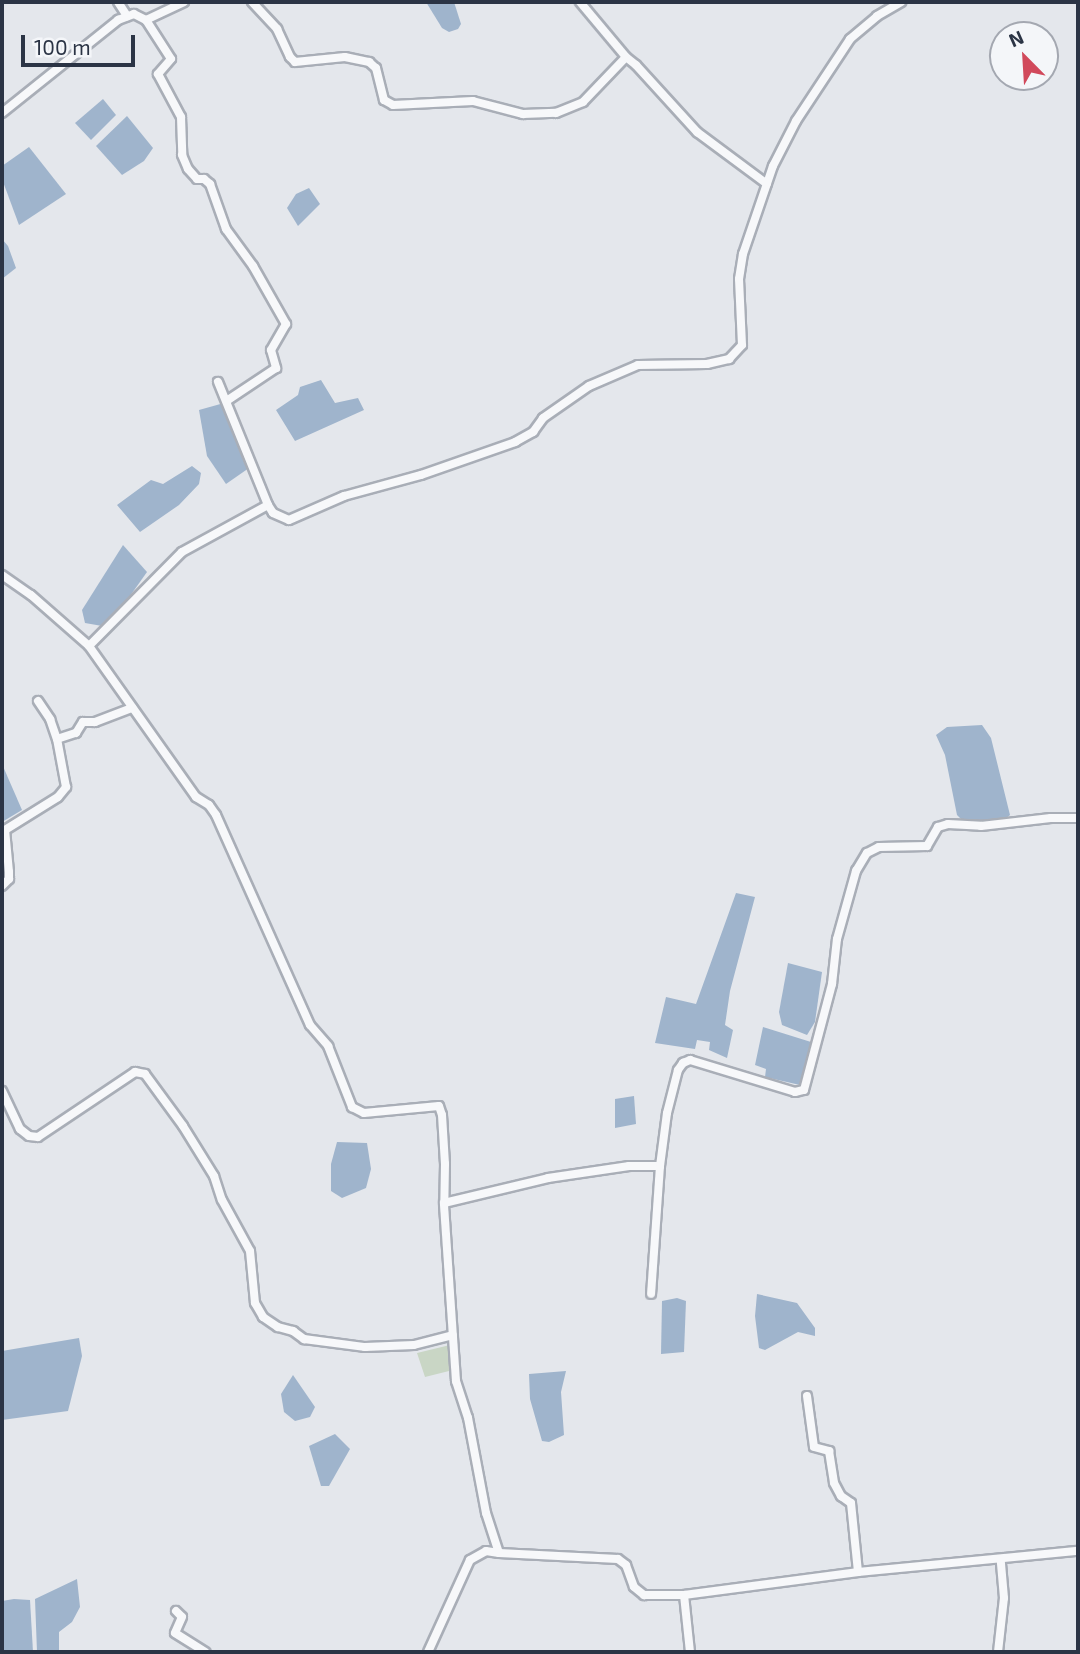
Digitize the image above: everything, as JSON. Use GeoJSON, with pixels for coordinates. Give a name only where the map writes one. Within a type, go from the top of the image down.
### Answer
{"type":"FeatureCollection","features":[{"type":"Feature","properties":{"kind":"street"},"geometry":{"type":"LineString","coordinates":[[118,2],[127,16]]}},
{"type":"Feature","properties":{"kind":"street"},"geometry":{"type":"LineString","coordinates":[[146,20],[184,2]]}},
{"type":"Feature","properties":{"kind":"street"},"geometry":{"type":"LineString","coordinates":[[251,2],[277,29],[295,62],[345,57],[369,62],[376,68],[384,100],[393,105],[473,101],[523,114],[556,113],[583,102],[626,57]]}},
{"type":"Feature","properties":{"kind":"street"},"geometry":{"type":"LineString","coordinates":[[580,2],[626,57],[698,132],[767,184]]}},
{"type":"Feature","properties":{"kind":"street"},"geometry":{"type":"LineString","coordinates":[[218,382],[228,400],[272,513],[289,520],[344,496],[492,451],[533,432],[543,418],[589,386],[638,365],[707,364],[729,359],[742,345],[739,279],[743,254],[772,166],[796,121],[850,38],[877,16],[901,2]]}},
{"type":"Feature","properties":{"kind":"street"},"geometry":{"type":"LineString","coordinates":[[2,113],[103,30],[134,14],[146,20],[171,59],[158,74],[181,117],[182,155],[197,179],[204,179],[210,184],[226,229],[253,266],[286,324],[271,350],[276,368],[228,400]]}},
{"type":"Feature","properties":{"kind":"street"},"geometry":{"type":"LineString","coordinates":[[89,646],[182,552],[268,505]]}},
{"type":"Feature","properties":{"kind":"street"},"geometry":{"type":"LineString","coordinates":[[2,575],[31,595],[89,646],[196,797],[209,805],[216,815],[310,1024],[328,1046],[352,1107],[364,1113],[439,1106],[442,1115],[444,1203],[456,1381],[468,1418],[486,1513],[499,1553]]}},
{"type":"Feature","properties":{"kind":"street"},"geometry":{"type":"LineString","coordinates":[[2,886],[9,879],[5,830],[58,797],[66,787],[57,739],[50,719],[38,701]]}},
{"type":"Feature","properties":{"kind":"street"},"geometry":{"type":"LineString","coordinates":[[57,739],[76,733],[83,722],[94,722],[132,708]]}},
{"type":"Feature","properties":{"kind":"street"},"geometry":{"type":"LineString","coordinates":[[651,1294],[660,1166],[667,1113],[678,1070],[690,1060],[795,1092],[804,1090],[832,984],[837,939],[856,871],[867,853],[879,846],[928,846],[938,827],[948,824],[981,826],[1051,818],[1078,818]]}},
{"type":"Feature","properties":{"kind":"street"},"geometry":{"type":"LineString","coordinates":[[2,1091],[20,1129],[29,1136],[38,1137],[135,1072],[145,1074],[183,1126],[214,1176],[222,1200],[250,1251],[255,1303],[263,1317],[304,1339],[365,1347],[414,1345],[453,1335]]}},
{"type":"Feature","properties":{"kind":"street"},"geometry":{"type":"LineString","coordinates":[[444,1203],[471,1194],[573,1174],[629,1166],[660,1166]]}},
{"type":"Feature","properties":{"kind":"street"},"geometry":{"type":"LineString","coordinates":[[807,1396],[814,1447],[829,1451],[834,1483],[841,1496],[851,1503],[858,1572]]}},
{"type":"Feature","properties":{"kind":"street"},"geometry":{"type":"LineString","coordinates":[[428,1652],[470,1560],[486,1550],[499,1553],[618,1559],[626,1565],[634,1587],[644,1595],[684,1595],[858,1572],[1078,1551]]}},
{"type":"Feature","properties":{"kind":"street"},"geometry":{"type":"LineString","coordinates":[[998,1652],[1004,1598],[1001,1560]]}},
{"type":"Feature","properties":{"kind":"street"},"geometry":{"type":"LineString","coordinates":[[684,1595],[690,1652]]}},
{"type":"Feature","properties":{"kind":"street"},"geometry":{"type":"LineString","coordinates":[[176,1611],[182,1617],[175,1633],[205,1652]]}},
{"type":"Feature","properties":{"kind":"green space"},"geometry":{"type":"Polygon","coordinates":[[[450,1345],[449,1371],[425,1377],[417,1353],[450,1345]]]}},
{"type":"Feature","properties":{"kind":"water"},"geometry":{"type":"Polygon","coordinates":[[[426,2],[454,2],[461,24],[458,29],[449,32],[442,28],[426,2]]]}},
{"type":"Feature","properties":{"kind":"water"},"geometry":{"type":"Polygon","coordinates":[[[103,99],[116,115],[91,140],[75,123],[103,99]]]}},
{"type":"Feature","properties":{"kind":"water"},"geometry":{"type":"Polygon","coordinates":[[[127,116],[153,148],[144,161],[122,175],[96,146],[127,116]]]}},
{"type":"Feature","properties":{"kind":"water"},"geometry":{"type":"Polygon","coordinates":[[[29,147],[66,194],[19,225],[2,179],[2,166],[29,147]]]}},
{"type":"Feature","properties":{"kind":"water"},"geometry":{"type":"Polygon","coordinates":[[[309,188],[320,204],[298,226],[287,208],[296,194],[309,188]]]}},
{"type":"Feature","properties":{"kind":"water"},"geometry":{"type":"Polygon","coordinates":[[[2,239],[8,246],[16,268],[2,279],[2,239]]]}},
{"type":"Feature","properties":{"kind":"water"},"geometry":{"type":"Polygon","coordinates":[[[321,380],[335,403],[358,398],[364,410],[295,441],[276,410],[298,395],[300,387],[321,380]]]}},
{"type":"Feature","properties":{"kind":"water"},"geometry":{"type":"Polygon","coordinates":[[[224,403],[249,468],[226,484],[207,456],[199,410],[224,403]]]}},
{"type":"Feature","properties":{"kind":"water"},"geometry":{"type":"Polygon","coordinates":[[[192,466],[201,473],[199,484],[179,505],[140,532],[117,505],[151,480],[163,484],[192,466]]]}},
{"type":"Feature","properties":{"kind":"water"},"geometry":{"type":"Polygon","coordinates":[[[123,545],[147,572],[108,627],[85,623],[82,610],[123,545]]]}},
{"type":"Feature","properties":{"kind":"water"},"geometry":{"type":"Polygon","coordinates":[[[982,725],[991,738],[1010,815],[1002,822],[961,819],[957,815],[945,755],[936,735],[947,727],[982,725]]]}},
{"type":"Feature","properties":{"kind":"water"},"geometry":{"type":"Polygon","coordinates":[[[2,764],[22,810],[2,822],[2,764]]]}},
{"type":"Feature","properties":{"kind":"water"},"geometry":{"type":"Polygon","coordinates":[[[736,893],[755,897],[730,991],[725,1025],[733,1030],[727,1058],[709,1050],[710,1042],[697,1040],[695,1049],[655,1043],[666,997],[696,1004],[736,893]]]}},
{"type":"Feature","properties":{"kind":"water"},"geometry":{"type":"Polygon","coordinates":[[[788,963],[822,972],[815,1022],[807,1035],[782,1025],[779,1012],[788,963]]]}},
{"type":"Feature","properties":{"kind":"water"},"geometry":{"type":"Polygon","coordinates":[[[763,1027],[811,1042],[800,1085],[765,1077],[766,1069],[755,1065],[763,1027]]]}},
{"type":"Feature","properties":{"kind":"water"},"geometry":{"type":"Polygon","coordinates":[[[634,1096],[636,1124],[615,1128],[615,1099],[634,1096]]]}},
{"type":"Feature","properties":{"kind":"water"},"geometry":{"type":"Polygon","coordinates":[[[337,1142],[367,1143],[371,1169],[366,1188],[342,1198],[331,1191],[331,1164],[337,1142]]]}},
{"type":"Feature","properties":{"kind":"water"},"geometry":{"type":"Polygon","coordinates":[[[757,1294],[797,1303],[815,1328],[815,1336],[798,1332],[765,1350],[759,1348],[755,1316],[757,1294]]]}},
{"type":"Feature","properties":{"kind":"water"},"geometry":{"type":"Polygon","coordinates":[[[677,1298],[686,1301],[684,1352],[661,1354],[662,1301],[677,1298]]]}},
{"type":"Feature","properties":{"kind":"water"},"geometry":{"type":"Polygon","coordinates":[[[79,1338],[82,1356],[68,1411],[2,1420],[2,1351],[79,1338]]]}},
{"type":"Feature","properties":{"kind":"water"},"geometry":{"type":"Polygon","coordinates":[[[566,1371],[561,1392],[564,1435],[549,1442],[542,1441],[530,1399],[529,1374],[566,1371]]]}},
{"type":"Feature","properties":{"kind":"water"},"geometry":{"type":"Polygon","coordinates":[[[293,1375],[315,1407],[310,1417],[295,1421],[284,1412],[281,1394],[293,1375]]]}},
{"type":"Feature","properties":{"kind":"water"},"geometry":{"type":"Polygon","coordinates":[[[335,1434],[350,1449],[329,1486],[321,1486],[309,1446],[335,1434]]]}},
{"type":"Feature","properties":{"kind":"water"},"geometry":{"type":"Polygon","coordinates":[[[77,1579],[80,1607],[72,1622],[59,1632],[59,1652],[37,1652],[35,1599],[77,1579]]]}},
{"type":"Feature","properties":{"kind":"water"},"geometry":{"type":"Polygon","coordinates":[[[30,1600],[33,1652],[2,1652],[2,1601],[30,1600]]]}}]}
